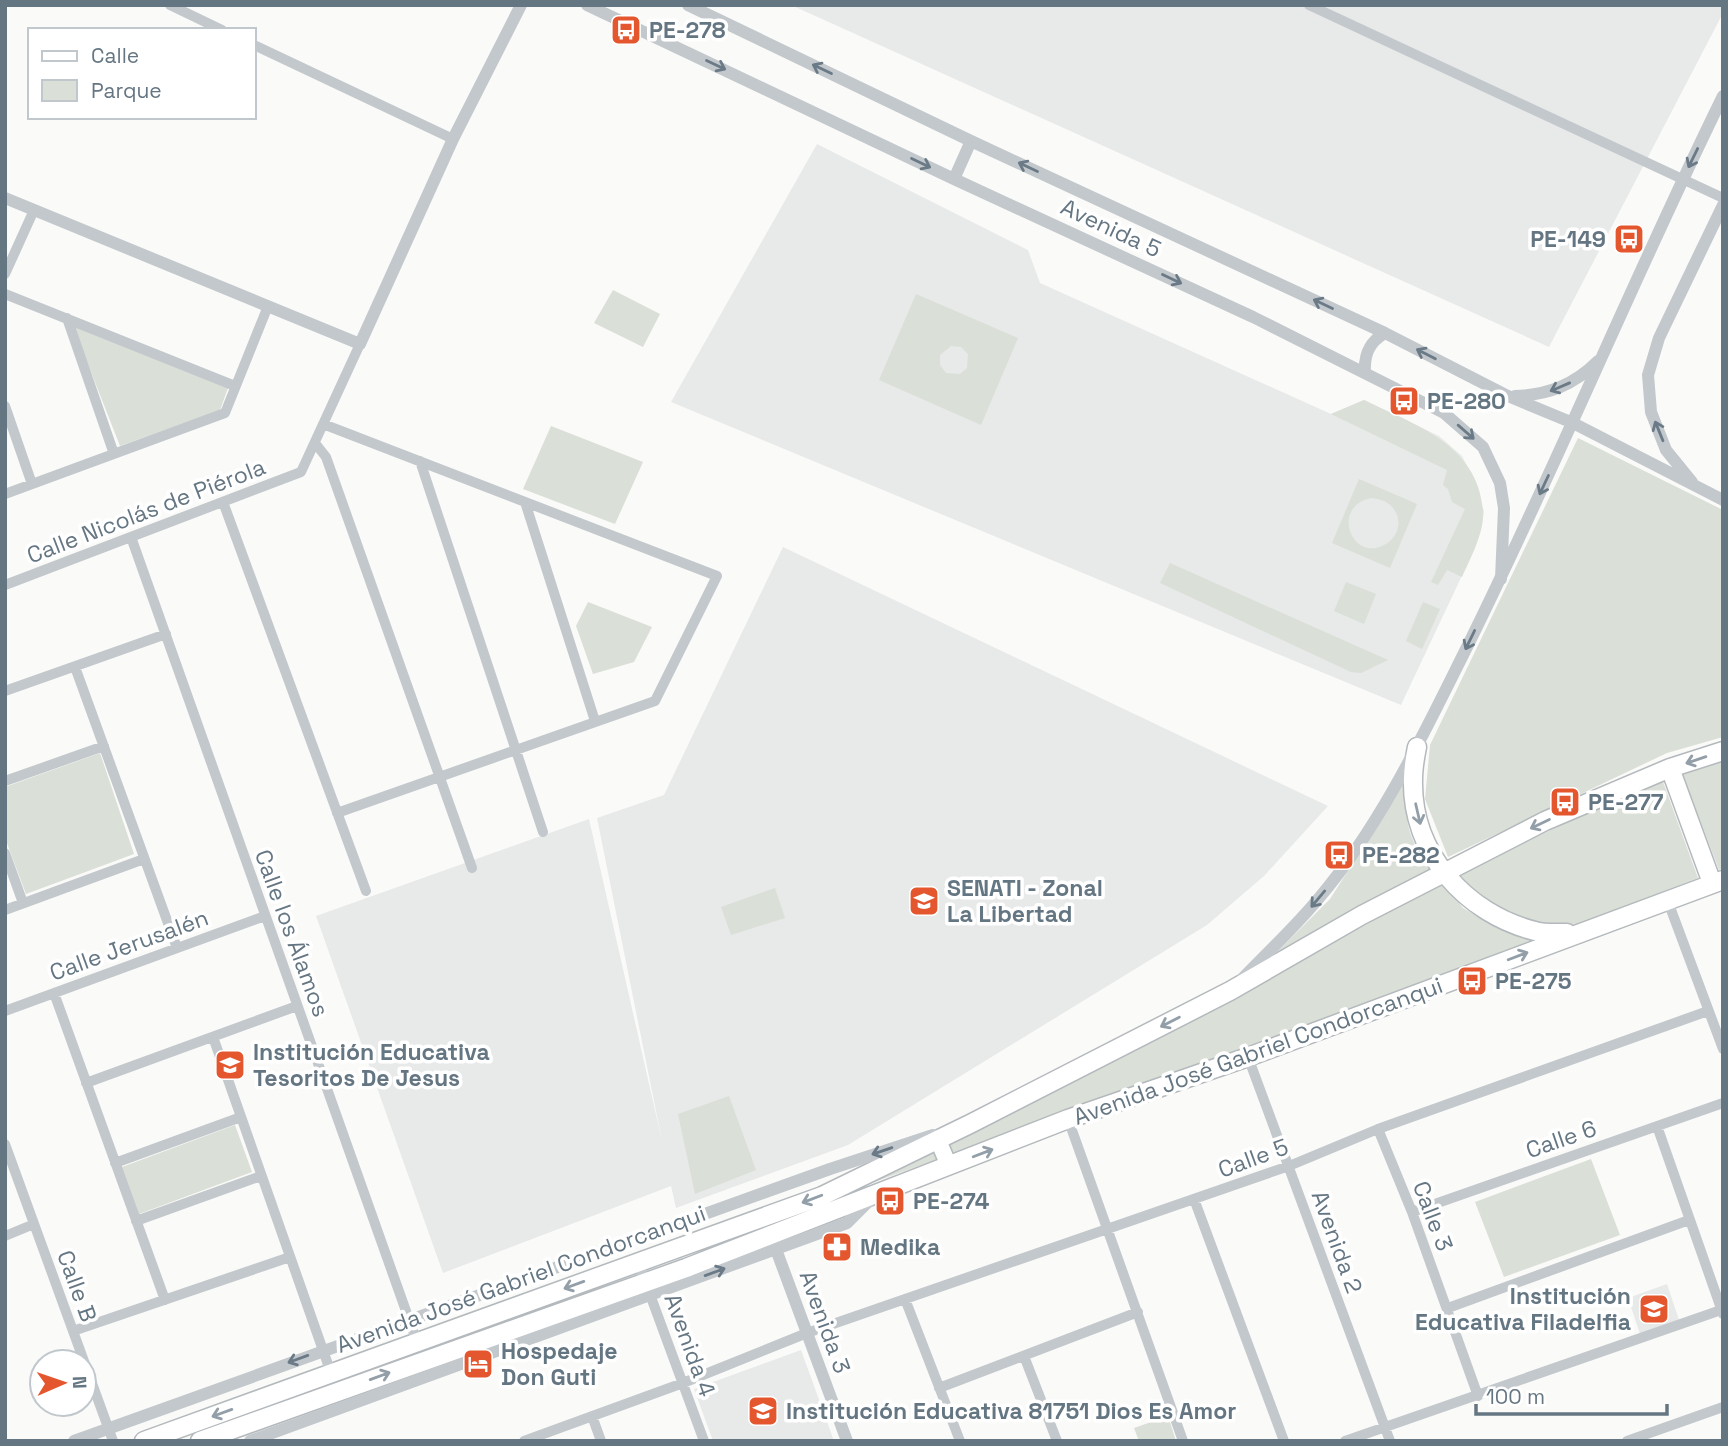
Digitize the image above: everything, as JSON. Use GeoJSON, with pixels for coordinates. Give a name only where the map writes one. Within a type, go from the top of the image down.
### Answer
{"type":"FeatureCollection","features":[{"type":"Feature","properties":{"kind":"highway"},"geometry":{"type":"LineString","coordinates":[[1416,747],[1413,780],[1416,813],[1426,844],[1443,873],[1469,900],[1502,920],[1538,932],[1576,934]]}},
{"type":"Feature","properties":{"kind":"highway","name":"Avenida José Gabriel Condorcanqui"},"geometry":{"type":"LineString","coordinates":[[144,1441],[822,1196],[970,1124],[1230,991],[1362,915],[1545,821],[1670,768],[1723,751]]}},
{"type":"Feature","properties":{"kind":"highway"},"geometry":{"type":"LineString","coordinates":[[1670,768],[1717,881]]}},
{"type":"Feature","properties":{"kind":"highway","name":"Avenida José Gabriel Condorcanqui"},"geometry":{"type":"LineString","coordinates":[[200,1441],[269,1431],[774,1243],[874,1196],[1068,1119],[1248,1057],[1717,881]]}},
{"type":"Feature","properties":{"kind":"main road"},"geometry":{"type":"LineString","coordinates":[[938,1140],[949,1166]]}},
{"type":"Feature","properties":{"kind":"street"},"geometry":{"type":"LineString","coordinates":[[170,5],[218,28]]}},
{"type":"Feature","properties":{"kind":"street"},"geometry":{"type":"LineString","coordinates":[[472,868],[326,457],[315,443],[453,139],[521,5]]}},
{"type":"Feature","properties":{"kind":"street","name":"Avenida 5"},"geometry":{"type":"LineString","coordinates":[[587,5],[1253,317],[1444,414],[1483,447],[1500,483],[1504,508],[1501,579]]}},
{"type":"Feature","properties":{"kind":"street","name":"Avenida 5"},"geometry":{"type":"LineString","coordinates":[[688,5],[971,141],[1385,333],[1508,396],[1573,423],[1723,500]]}},
{"type":"Feature","properties":{"kind":"street"},"geometry":{"type":"LineString","coordinates":[[1309,5],[1723,198]]}},
{"type":"Feature","properties":{"kind":"street"},"geometry":{"type":"LineString","coordinates":[[256,46],[453,139]]}},
{"type":"Feature","properties":{"kind":"street"},"geometry":{"type":"LineString","coordinates":[[1230,991],[1320,897],[1370,827],[1416,747],[1501,579],[1682,179],[1723,96]]}},
{"type":"Feature","properties":{"kind":"street"},"geometry":{"type":"LineString","coordinates":[[954,179],[971,141]]}},
{"type":"Feature","properties":{"kind":"street"},"geometry":{"type":"LineString","coordinates":[[5,198],[360,344]]}},
{"type":"Feature","properties":{"kind":"street"},"geometry":{"type":"LineString","coordinates":[[1696,487],[1666,450],[1651,412],[1648,374],[1659,338],[1723,205]]}},
{"type":"Feature","properties":{"kind":"street"},"geometry":{"type":"LineString","coordinates":[[5,274],[34,210]]}},
{"type":"Feature","properties":{"kind":"street"},"geometry":{"type":"LineString","coordinates":[[5,294],[235,386]]}},
{"type":"Feature","properties":{"kind":"street"},"geometry":{"type":"LineString","coordinates":[[5,494],[225,413],[268,306]]}},
{"type":"Feature","properties":{"kind":"street"},"geometry":{"type":"LineString","coordinates":[[66,318],[114,454]]}},
{"type":"Feature","properties":{"kind":"street"},"geometry":{"type":"LineString","coordinates":[[1365,372],[1368,350],[1375,339],[1385,333]]}},
{"type":"Feature","properties":{"kind":"street"},"geometry":{"type":"LineString","coordinates":[[1508,396],[1535,395],[1561,388],[1584,375],[1603,356]]}},
{"type":"Feature","properties":{"kind":"street"},"geometry":{"type":"LineString","coordinates":[[5,406],[32,484]]}},
{"type":"Feature","properties":{"kind":"street"},"geometry":{"type":"LineString","coordinates":[[323,424],[717,576],[655,701],[337,813]]}},
{"type":"Feature","properties":{"kind":"street","name":"Calle Nicolás de Piérola"},"geometry":{"type":"LineString","coordinates":[[5,585],[301,472],[315,443]]}},
{"type":"Feature","properties":{"kind":"street"},"geometry":{"type":"LineString","coordinates":[[419,461],[543,832]]}},
{"type":"Feature","properties":{"kind":"street"},"geometry":{"type":"LineString","coordinates":[[223,502],[366,891]]}},
{"type":"Feature","properties":{"kind":"street"},"geometry":{"type":"LineString","coordinates":[[525,502],[595,721]]}},
{"type":"Feature","properties":{"kind":"street","name":"Calle los Álamos"},"geometry":{"type":"LineString","coordinates":[[131,537],[417,1342]]}},
{"type":"Feature","properties":{"kind":"street"},"geometry":{"type":"LineString","coordinates":[[5,691],[166,634]]}},
{"type":"Feature","properties":{"kind":"street"},"geometry":{"type":"LineString","coordinates":[[75,667],[177,948]]}},
{"type":"Feature","properties":{"kind":"street"},"geometry":{"type":"LineString","coordinates":[[5,781],[104,746]]}},
{"type":"Feature","properties":{"kind":"street"},"geometry":{"type":"LineString","coordinates":[[5,853],[23,903]]}},
{"type":"Feature","properties":{"kind":"street"},"geometry":{"type":"LineString","coordinates":[[5,910],[144,859]]}},
{"type":"Feature","properties":{"kind":"street"},"geometry":{"type":"LineString","coordinates":[[1667,898],[1723,1049]]}},
{"type":"Feature","properties":{"kind":"street","name":"Calle Jerusalén"},"geometry":{"type":"LineString","coordinates":[[5,1011],[265,916]]}},
{"type":"Feature","properties":{"kind":"street"},"geometry":{"type":"LineString","coordinates":[[54,993],[164,1300]]}},
{"type":"Feature","properties":{"kind":"street"},"geometry":{"type":"LineString","coordinates":[[86,1083],[297,1006]]}},
{"type":"Feature","properties":{"kind":"street","name":"Calle 5"},"geometry":{"type":"LineString","coordinates":[[524,1441],[683,1383],[807,1333],[1289,1166],[1378,1129],[1708,1011]]}},
{"type":"Feature","properties":{"kind":"street"},"geometry":{"type":"LineString","coordinates":[[213,1037],[331,1373]]}},
{"type":"Feature","properties":{"kind":"street","name":"Avenida 2"},"geometry":{"type":"LineString","coordinates":[[1248,1057],[1390,1441]]}},
{"type":"Feature","properties":{"kind":"street","name":"Calle 6"},"geometry":{"type":"LineString","coordinates":[[1412,1212],[1723,1103]]}},
{"type":"Feature","properties":{"kind":"street"},"geometry":{"type":"LineString","coordinates":[[115,1163],[241,1117]]}},
{"type":"Feature","properties":{"kind":"street"},"geometry":{"type":"LineString","coordinates":[[1068,1119],[1183,1441]]}},
{"type":"Feature","properties":{"kind":"street","name":"Avenida José Gabriel Condorcanqui"},"geometry":{"type":"LineString","coordinates":[[74,1441],[111,1435],[323,1350],[830,1169],[970,1124]]}},
{"type":"Feature","properties":{"kind":"street"},"geometry":{"type":"LineString","coordinates":[[1345,1441],[1722,1312],[1657,1126]]}},
{"type":"Feature","properties":{"kind":"street","name":"Calle 3"},"geometry":{"type":"LineString","coordinates":[[1378,1129],[1448,1308],[1478,1396]]}},
{"type":"Feature","properties":{"kind":"street","name":"Calle B"},"geometry":{"type":"LineString","coordinates":[[5,1144],[111,1435]]}},
{"type":"Feature","properties":{"kind":"street"},"geometry":{"type":"LineString","coordinates":[[136,1221],[261,1176]]}},
{"type":"Feature","properties":{"kind":"street"},"geometry":{"type":"LineString","coordinates":[[1194,1199],[1284,1441]]}},
{"type":"Feature","properties":{"kind":"street","name":"Avenida 3"},"geometry":{"type":"LineString","coordinates":[[764,1217],[848,1441]]}},
{"type":"Feature","properties":{"kind":"street"},"geometry":{"type":"LineString","coordinates":[[1448,1308],[1689,1220]]}},
{"type":"Feature","properties":{"kind":"street"},"geometry":{"type":"LineString","coordinates":[[5,1236],[34,1224]]}},
{"type":"Feature","properties":{"kind":"street"},"geometry":{"type":"LineString","coordinates":[[73,1331],[290,1257]]}},
{"type":"Feature","properties":{"kind":"street","name":"Avenida 4"},"geometry":{"type":"LineString","coordinates":[[638,1262],[704,1441]]}},
{"type":"Feature","properties":{"kind":"street"},"geometry":{"type":"LineString","coordinates":[[905,1299],[960,1441]]}},
{"type":"Feature","properties":{"kind":"street"},"geometry":{"type":"LineString","coordinates":[[939,1388],[1138,1312]]}},
{"type":"Feature","properties":{"kind":"street"},"geometry":{"type":"LineString","coordinates":[[1024,1356],[1057,1441]]}},
{"type":"Feature","properties":{"kind":"street"},"geometry":{"type":"LineString","coordinates":[[258,1400],[269,1431]]}},
{"type":"Feature","properties":{"kind":"street"},"geometry":{"type":"LineString","coordinates":[[1627,1441],[1723,1407]]}},
{"type":"Feature","properties":{"kind":"street"},"geometry":{"type":"LineString","coordinates":[[592,1416],[601,1441]]}},
{"type":"Feature","properties":{"kind":"street","name":"Avenida José Gabriel Condorcanqui"},"geometry":{"type":"LineString","coordinates":[[250,1441],[269,1431]]}},
{"type":"Feature","properties":{"kind":"shaded area"},"geometry":{"type":"Polygon","coordinates":[[[791,5],[1723,5],[1723,13],[1549,347],[791,5]]]}},
{"type":"Feature","properties":{"kind":"shaded area"},"geometry":{"type":"Polygon","coordinates":[[[817,144],[1028,250],[1040,283],[1331,414],[1364,400],[1439,436],[1462,456],[1476,483],[1484,512],[1475,548],[1401,705],[671,402],[817,144]]]}},
{"type":"Feature","properties":{"kind":"shaded area","name":"SENATI - Zonal La Libertad"},"geometry":{"type":"Polygon","coordinates":[[[783,547],[1328,806],[1264,876],[1207,925],[848,1145],[676,1208],[671,1186],[443,1273],[316,916],[589,819],[662,1141],[597,818],[664,795],[783,547]]]}},
{"type":"Feature","properties":{"kind":"shaded area","name":"Institución Educativa Filadelfia"},"geometry":{"type":"Polygon","coordinates":[[[1667,1284],[1679,1320],[1640,1334],[1628,1298],[1667,1284]]]}},
{"type":"Feature","properties":{"kind":"shaded area","name":"Institución Educativa 81751 Dios Es Amor"},"geometry":{"type":"Polygon","coordinates":[[[801,1350],[834,1441],[713,1441],[694,1389],[801,1350]]]}},
{"type":"Feature","properties":{"kind":"green space"},"geometry":{"type":"Polygon","coordinates":[[[613,290],[660,314],[643,347],[594,323],[613,290]]]}},
{"type":"Feature","properties":{"kind":"green space"},"geometry":{"type":"Polygon","coordinates":[[[916,294],[1018,338],[981,425],[879,380],[916,294]],[[951,346],[940,355],[940,365],[946,373],[960,374],[967,368],[968,354],[961,347],[951,346]]]}},
{"type":"Feature","properties":{"kind":"green space"},"geometry":{"type":"Polygon","coordinates":[[[73,326],[228,388],[220,410],[120,446],[73,326]]]}},
{"type":"Feature","properties":{"kind":"green space"},"geometry":{"type":"Polygon","coordinates":[[[1364,400],[1423,428],[1457,453],[1469,469],[1479,488],[1483,519],[1476,545],[1462,577],[1447,570],[1438,585],[1431,582],[1465,509],[1452,502],[1448,489],[1443,485],[1447,470],[1331,414],[1364,400]]]}},
{"type":"Feature","properties":{"kind":"green space"},"geometry":{"type":"Polygon","coordinates":[[[551,426],[643,462],[615,524],[523,489],[551,426]]]}},
{"type":"Feature","properties":{"kind":"green space"},"geometry":{"type":"Polygon","coordinates":[[[1578,438],[1723,510],[1723,737],[1667,753],[1448,857],[1425,799],[1430,745],[1578,438]]]}},
{"type":"Feature","properties":{"kind":"green space"},"geometry":{"type":"Polygon","coordinates":[[[1359,479],[1417,504],[1390,568],[1332,543],[1359,479]],[[1372,498],[1359,503],[1352,510],[1349,520],[1354,539],[1371,548],[1389,542],[1396,534],[1398,524],[1393,508],[1372,498]]]}},
{"type":"Feature","properties":{"kind":"green space"},"geometry":{"type":"Polygon","coordinates":[[[1170,563],[1388,660],[1361,673],[1351,672],[1160,583],[1170,563]]]}},
{"type":"Feature","properties":{"kind":"green space"},"geometry":{"type":"Polygon","coordinates":[[[1346,582],[1376,594],[1364,624],[1334,611],[1346,582]]]}},
{"type":"Feature","properties":{"kind":"green space"},"geometry":{"type":"Polygon","coordinates":[[[588,602],[652,627],[634,662],[593,674],[576,626],[588,602]]]}},
{"type":"Feature","properties":{"kind":"green space"},"geometry":{"type":"Polygon","coordinates":[[[1423,602],[1440,609],[1422,649],[1406,641],[1423,602]]]}},
{"type":"Feature","properties":{"kind":"green space"},"geometry":{"type":"Polygon","coordinates":[[[100,753],[134,854],[26,894],[5,838],[5,787],[100,753]]]}},
{"type":"Feature","properties":{"kind":"green space"},"geometry":{"type":"Polygon","coordinates":[[[1723,760],[1723,869],[1719,870],[1682,773],[1723,760]]]}},
{"type":"Feature","properties":{"kind":"green space"},"geometry":{"type":"Polygon","coordinates":[[[1662,779],[1698,878],[1576,925],[1531,922],[1482,898],[1455,874],[1662,779]]]}},
{"type":"Feature","properties":{"kind":"green space"},"geometry":{"type":"Polygon","coordinates":[[[1405,781],[1409,828],[1417,847],[1432,868],[1267,962],[1330,899],[1405,781]]]}},
{"type":"Feature","properties":{"kind":"green space"},"geometry":{"type":"Polygon","coordinates":[[[1442,882],[1463,908],[1497,928],[1542,939],[844,1193],[1240,995],[1442,882]]]}},
{"type":"Feature","properties":{"kind":"green space"},"geometry":{"type":"Polygon","coordinates":[[[775,888],[785,918],[731,935],[721,907],[775,888]]]}},
{"type":"Feature","properties":{"kind":"green space"},"geometry":{"type":"Polygon","coordinates":[[[729,1096],[756,1170],[695,1194],[678,1114],[729,1096]]]}},
{"type":"Feature","properties":{"kind":"green space"},"geometry":{"type":"Polygon","coordinates":[[[235,1125],[252,1172],[139,1214],[122,1167],[235,1125]]]}},
{"type":"Feature","properties":{"kind":"green space"},"geometry":{"type":"Polygon","coordinates":[[[1591,1159],[1620,1235],[1504,1277],[1475,1202],[1591,1159]]]}},
{"type":"Feature","properties":{"kind":"green space"},"geometry":{"type":"Polygon","coordinates":[[[1168,1416],[1176,1441],[1139,1441],[1134,1428],[1168,1416]]]}},
{"type":"Feature","properties":{"kind":"place","name":"PE-278"},"geometry":{"type":"Point","coordinates":[626,30]}},
{"type":"Feature","properties":{"kind":"place","name":"PE-149"},"geometry":{"type":"Point","coordinates":[1629,239]}},
{"type":"Feature","properties":{"kind":"place","name":"PE-280"},"geometry":{"type":"Point","coordinates":[1404,401]}},
{"type":"Feature","properties":{"kind":"place","name":"PE-277"},"geometry":{"type":"Point","coordinates":[1565,802]}},
{"type":"Feature","properties":{"kind":"place","name":"PE-282"},"geometry":{"type":"Point","coordinates":[1339,855]}},
{"type":"Feature","properties":{"kind":"place","name":"SENATI - Zonal La Libertad"},"geometry":{"type":"Point","coordinates":[924,901]}},
{"type":"Feature","properties":{"kind":"place","name":"PE-275"},"geometry":{"type":"Point","coordinates":[1472,981]}},
{"type":"Feature","properties":{"kind":"place","name":"Institución Educativa Tesoritos De Jesus"},"geometry":{"type":"Point","coordinates":[230,1065]}},
{"type":"Feature","properties":{"kind":"place","name":"PE-274"},"geometry":{"type":"Point","coordinates":[890,1201]}},
{"type":"Feature","properties":{"kind":"place","name":"Medika"},"geometry":{"type":"Point","coordinates":[837,1247]}},
{"type":"Feature","properties":{"kind":"place","name":"Institución Educativa Filadelfia"},"geometry":{"type":"Point","coordinates":[1654,1309]}},
{"type":"Feature","properties":{"kind":"place","name":"Hospedaje Don Guti"},"geometry":{"type":"Point","coordinates":[478,1364]}},
{"type":"Feature","properties":{"kind":"place","name":"Institución Educativa 81751 Dios Es Amor"},"geometry":{"type":"Point","coordinates":[763,1411]}}]}
